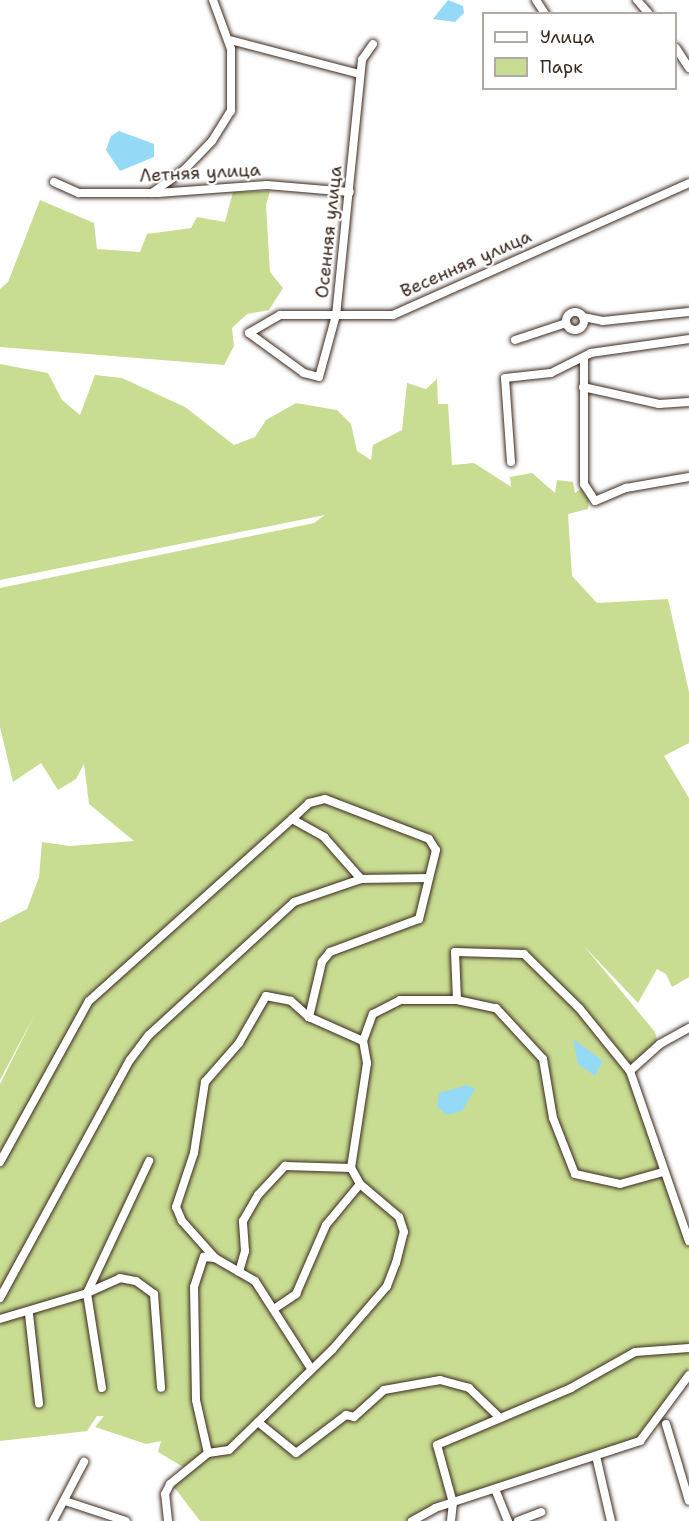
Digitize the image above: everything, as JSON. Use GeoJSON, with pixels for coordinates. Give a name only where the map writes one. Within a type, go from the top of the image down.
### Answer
{"type":"FeatureCollection","features":[{"type":"Feature","properties":{"kind":"street"},"geometry":{"type":"LineString","coordinates":[[152,193],[185,169],[227,120],[233,61],[230,40],[213,0]]}},
{"type":"Feature","properties":{"kind":"street"},"geometry":{"type":"LineString","coordinates":[[638,0],[647,12]]}},
{"type":"Feature","properties":{"kind":"street"},"geometry":{"type":"LineString","coordinates":[[230,40],[360,74]]}},
{"type":"Feature","properties":{"kind":"street","name":"Осенняя улица"},"geometry":{"type":"LineString","coordinates":[[249,333],[270,353],[319,377],[336,315],[362,60],[374,44]]}},
{"type":"Feature","properties":{"kind":"street"},"geometry":{"type":"LineString","coordinates":[[677,51],[689,68]]}},
{"type":"Feature","properties":{"kind":"street","name":"Летняя улица"},"geometry":{"type":"LineString","coordinates":[[54,182],[79,193],[152,193],[267,185],[350,192]]}},
{"type":"Feature","properties":{"kind":"street","name":"Весенняя улица"},"geometry":{"type":"LineString","coordinates":[[249,333],[280,315],[393,315],[689,183]]}},
{"type":"Feature","properties":{"kind":"street"},"geometry":{"type":"LineString","coordinates":[[515,339],[566,323],[571,313],[603,321],[689,312]]}},
{"type":"Feature","properties":{"kind":"street"},"geometry":{"type":"LineString","coordinates":[[511,462],[505,378],[551,373],[584,357],[689,339]]}},
{"type":"Feature","properties":{"kind":"street"},"geometry":{"type":"LineString","coordinates":[[584,357],[584,484],[595,501],[626,488],[689,477]]}},
{"type":"Feature","properties":{"kind":"street"},"geometry":{"type":"LineString","coordinates":[[583,387],[659,404],[689,402]]}},
{"type":"Feature","properties":{"kind":"street"},"geometry":{"type":"LineString","coordinates":[[0,1162],[89,1001],[309,803],[325,799],[429,839],[436,850],[427,878],[423,913],[414,924],[376,933],[330,952],[322,963],[309,1017]]}},
{"type":"Feature","properties":{"kind":"street"},"geometry":{"type":"LineString","coordinates":[[292,819],[324,837],[361,879]]}},
{"type":"Feature","properties":{"kind":"street"},"geometry":{"type":"LineString","coordinates":[[0,1298],[130,1060],[149,1035],[294,902],[361,879],[427,878]]}},
{"type":"Feature","properties":{"kind":"street"},"geometry":{"type":"LineString","coordinates":[[457,1000],[455,952],[524,954],[580,1009],[630,1071],[663,1172],[689,1241]]}},
{"type":"Feature","properties":{"kind":"street"},"geometry":{"type":"LineString","coordinates":[[310,1367],[255,1281],[215,1258],[182,1221],[176,1207],[194,1153],[206,1082],[240,1043],[266,996],[291,1001],[309,1017],[363,1041]]}},
{"type":"Feature","properties":{"kind":"street"},"geometry":{"type":"LineString","coordinates":[[168,1521],[165,1494],[170,1484],[208,1454],[229,1450],[310,1367],[332,1350],[387,1286],[404,1232],[399,1217],[360,1184],[351,1167],[367,1063],[363,1041],[373,1014],[400,1000],[457,1000],[496,1008],[543,1059],[553,1118],[575,1174],[620,1184],[663,1172]]}},
{"type":"Feature","properties":{"kind":"street"},"geometry":{"type":"LineString","coordinates":[[630,1071],[660,1044],[689,1028]]}},
{"type":"Feature","properties":{"kind":"street"},"geometry":{"type":"LineString","coordinates":[[102,1388],[87,1293],[149,1161]]}},
{"type":"Feature","properties":{"kind":"street"},"geometry":{"type":"LineString","coordinates":[[239,1272],[245,1251],[243,1221],[258,1195],[285,1166],[351,1167]]}},
{"type":"Feature","properties":{"kind":"street"},"geometry":{"type":"LineString","coordinates":[[274,1309],[296,1294],[326,1225],[360,1184]]}},
{"type":"Feature","properties":{"kind":"street"},"geometry":{"type":"LineString","coordinates":[[208,1454],[196,1400],[194,1287],[204,1257],[215,1258]]}},
{"type":"Feature","properties":{"kind":"street"},"geometry":{"type":"LineString","coordinates":[[0,1319],[29,1314],[87,1293],[120,1278],[136,1281],[154,1294],[161,1388]]}},
{"type":"Feature","properties":{"kind":"street"},"geometry":{"type":"LineString","coordinates":[[29,1314],[39,1403]]}},
{"type":"Feature","properties":{"kind":"street"},"geometry":{"type":"LineString","coordinates":[[451,1521],[453,1503],[437,1444],[571,1388],[635,1352],[689,1348]]}},
{"type":"Feature","properties":{"kind":"street"},"geometry":{"type":"LineString","coordinates":[[412,1521],[453,1503],[640,1441],[689,1375]]}},
{"type":"Feature","properties":{"kind":"street"},"geometry":{"type":"LineString","coordinates":[[258,1422],[296,1453],[346,1415],[354,1417],[384,1390],[440,1380],[470,1388],[500,1418]]}},
{"type":"Feature","properties":{"kind":"street"},"geometry":{"type":"LineString","coordinates":[[666,1424],[689,1501]]}},
{"type":"Feature","properties":{"kind":"street"},"geometry":{"type":"LineString","coordinates":[[596,1456],[612,1521]]}},
{"type":"Feature","properties":{"kind":"street"},"geometry":{"type":"LineString","coordinates":[[53,1521],[84,1462]]}},
{"type":"Feature","properties":{"kind":"street"},"geometry":{"type":"LineString","coordinates":[[495,1489],[508,1521]]}},
{"type":"Feature","properties":{"kind":"street"},"geometry":{"type":"LineString","coordinates":[[65,1501],[126,1521]]}},
{"type":"Feature","properties":{"kind":"street"},"geometry":{"type":"LineString","coordinates":[[518,1521],[541,1512]]}},
{"type":"Feature","properties":{"kind":"green space"},"geometry":{"type":"Polygon","coordinates":[[[270,191],[266,205],[270,272],[283,288],[269,310],[247,314],[232,328],[234,346],[224,365],[0,347],[0,289],[8,282],[40,200],[94,223],[97,249],[140,252],[147,234],[191,228],[197,217],[225,222],[233,192],[270,191]]]}},
{"type":"Feature","properties":{"kind":"green space"},"geometry":{"type":"Polygon","coordinates":[[[0,364],[48,373],[62,400],[80,415],[95,375],[122,378],[185,407],[234,445],[255,437],[266,420],[296,403],[337,410],[351,424],[357,451],[371,460],[373,445],[402,430],[407,383],[426,389],[437,379],[438,404],[448,404],[452,465],[474,463],[511,487],[510,477],[532,473],[555,493],[557,480],[573,482],[575,493],[581,489],[589,499],[588,509],[568,514],[572,576],[597,603],[668,599],[689,692],[689,743],[664,756],[689,798],[689,977],[672,987],[666,974],[657,969],[638,1003],[584,946],[655,1032],[658,1043],[630,1064],[689,1240],[689,1368],[640,1437],[463,1496],[452,1494],[406,1521],[200,1521],[174,1487],[185,1468],[158,1452],[161,1441],[146,1444],[95,1427],[104,1416],[97,1416],[87,1431],[0,1441],[0,1084],[35,1014],[0,1080],[0,923],[27,909],[39,877],[42,842],[70,846],[134,841],[89,804],[84,764],[76,779],[58,790],[41,763],[13,782],[0,727],[0,588],[314,523],[325,515],[0,580],[0,364]]]}},
{"type":"Feature","properties":{"kind":"water"},"geometry":{"type":"Polygon","coordinates":[[[448,0],[463,6],[464,13],[455,22],[433,19],[448,0]]]}},
{"type":"Feature","properties":{"kind":"water"},"geometry":{"type":"Polygon","coordinates":[[[119,131],[154,144],[154,157],[120,171],[106,150],[111,136],[119,131]]]}},
{"type":"Feature","properties":{"kind":"water"},"geometry":{"type":"Polygon","coordinates":[[[573,1039],[603,1061],[595,1076],[578,1064],[573,1039]]]}},
{"type":"Feature","properties":{"kind":"water"},"geometry":{"type":"Polygon","coordinates":[[[467,1085],[475,1089],[462,1111],[447,1115],[437,1107],[439,1093],[467,1085]]]}}]}
